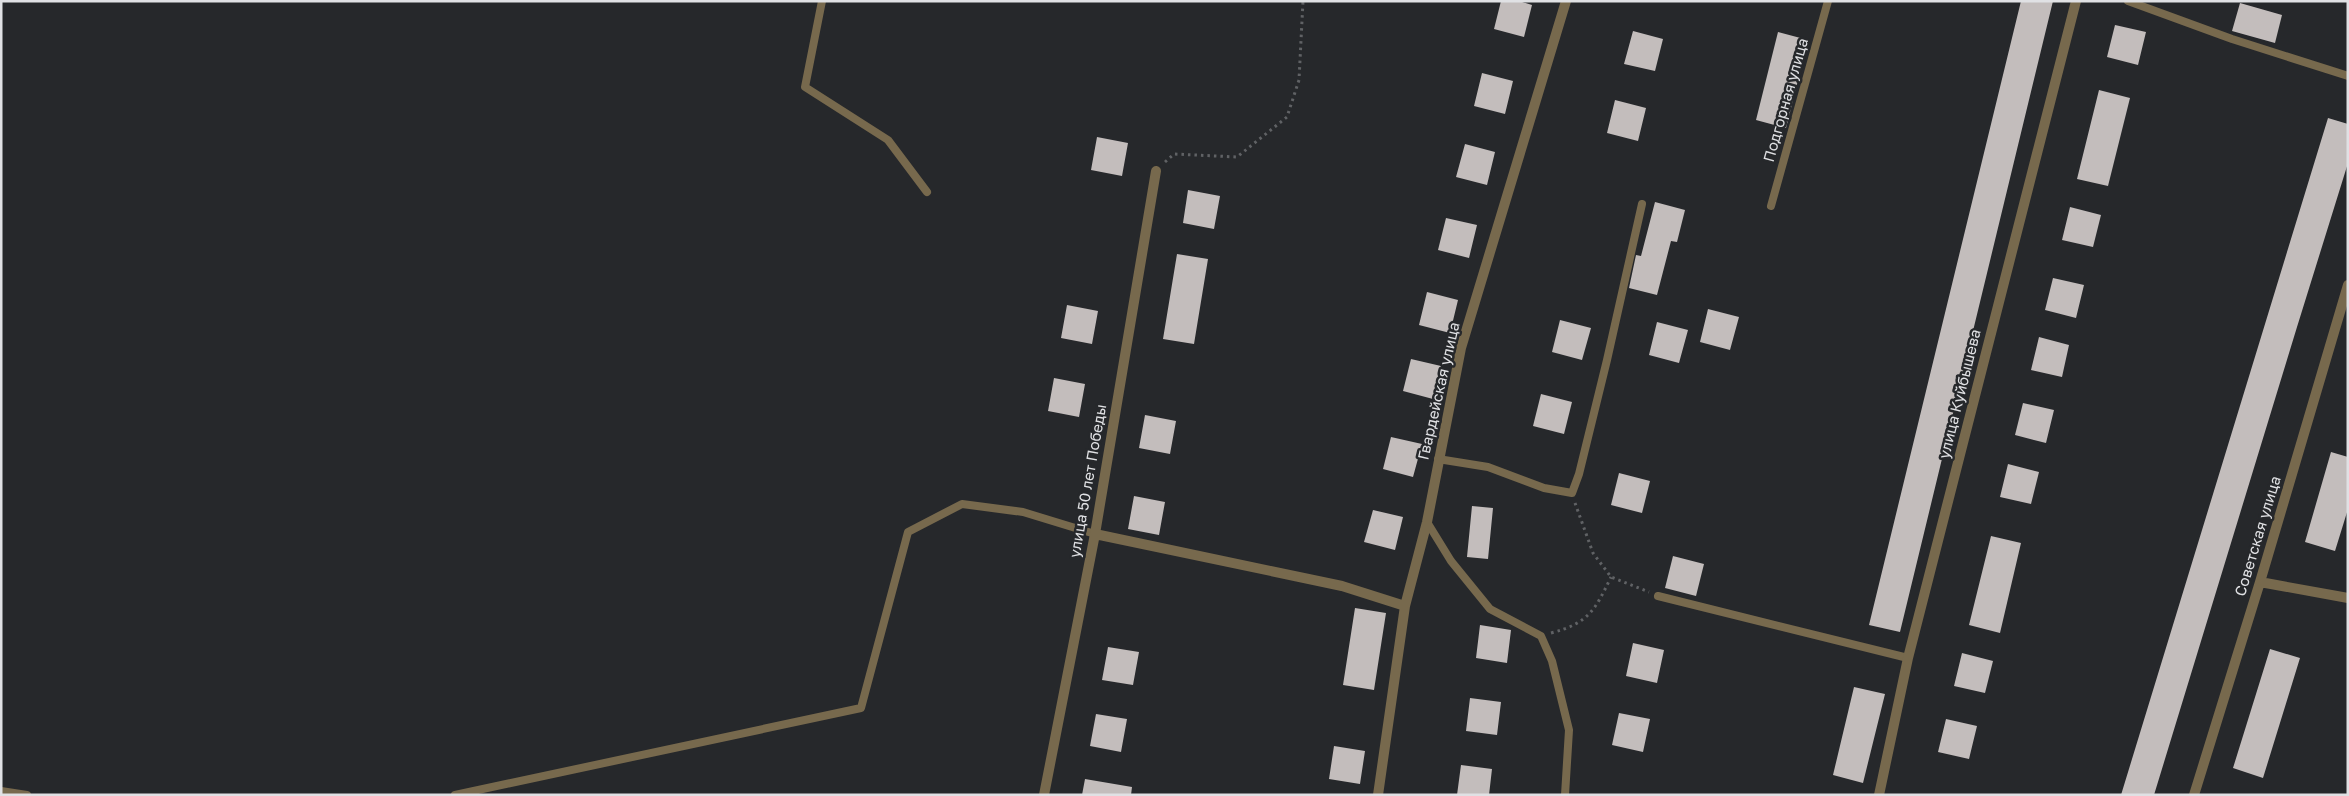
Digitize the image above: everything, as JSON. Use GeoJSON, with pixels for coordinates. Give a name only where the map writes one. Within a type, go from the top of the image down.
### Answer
{"type":"FeatureCollection","features":[{"type":"Feature","properties":{"kind":"street","name":"Гвардейская улица"},"geometry":{"type":"LineString","coordinates":[[1378,795],[1405,606],[1427,522],[1461,348],[1566,1]]}},
{"type":"Feature","properties":{"kind":"street","name":"улица Куйбышева"},"geometry":{"type":"LineString","coordinates":[[1879,795],[1908,658],[2076,1]]}},
{"type":"Feature","properties":{"kind":"street","name":"улица 50 лет Победы"},"geometry":{"type":"LineString","coordinates":[[1044,795],[1095,534],[1156,171]]}},
{"type":"Feature","properties":{"kind":"street","name":"Советская улица"},"geometry":{"type":"LineString","coordinates":[[2194,795],[2260,582],[2348,285]]}},
{"type":"Feature","properties":{"kind":"street"},"geometry":{"type":"LineString","coordinates":[[1095,534],[1342,586],[1405,606]]}},
{"type":"Feature","properties":{"kind":"street"},"geometry":{"type":"LineString","coordinates":[[2260,582],[2348,598]]}},
{"type":"Feature","properties":{"kind":"lane"},"geometry":{"type":"LineString","coordinates":[[822,1],[805,87],[888,140],[927,192]]}},
{"type":"Feature","properties":{"kind":"lane","name":"Подгорная улица"},"geometry":{"type":"LineString","coordinates":[[1771,206],[1828,1]]}},
{"type":"Feature","properties":{"kind":"lane"},"geometry":{"type":"LineString","coordinates":[[2128,1],[2232,39],[2348,76]]}},
{"type":"Feature","properties":{"kind":"lane"},"geometry":{"type":"LineString","coordinates":[[1438,459],[1488,467],[1544,488],[1572,493],[1579,474],[1605,370],[1642,204]]}},
{"type":"Feature","properties":{"kind":"lane"},"geometry":{"type":"LineString","coordinates":[[455,795],[861,708],[908,532],[962,504],[1023,512],[1095,534]]}},
{"type":"Feature","properties":{"kind":"lane"},"geometry":{"type":"LineString","coordinates":[[1427,522],[1451,561],[1490,609],[1541,636],[1552,661],[1569,730],[1565,795]]}},
{"type":"Feature","properties":{"kind":"lane"},"geometry":{"type":"LineString","coordinates":[[1658,596],[1908,658]]}},
{"type":"Feature","properties":{"kind":"lane"},"geometry":{"type":"LineString","coordinates":[[1,791],[28,795]]}},
{"type":"Feature","properties":{"kind":"path"},"geometry":{"type":"LineString","coordinates":[[1156,171],[1174,154],[1237,158],[1287,117],[1299,80],[1303,1]]}},
{"type":"Feature","properties":{"kind":"path"},"geometry":{"type":"LineString","coordinates":[[1572,493],[1593,552],[1611,577],[1658,596]]}},
{"type":"Feature","properties":{"kind":"path"},"geometry":{"type":"LineString","coordinates":[[1541,636],[1571,628],[1596,608],[1611,577]]}},
{"type":"Feature","properties":{"kind":"building"},"geometry":{"type":"Polygon","coordinates":[[[1501,1],[1519,1],[1532,5],[1524,37],[1494,29],[1501,1]]]}},
{"type":"Feature","properties":{"kind":"building"},"geometry":{"type":"Polygon","coordinates":[[[2021,1],[2053,1],[1900,632],[1869,625],[2021,1]]]}},
{"type":"Feature","properties":{"kind":"building"},"geometry":{"type":"Polygon","coordinates":[[[2240,3],[2282,15],[2275,43],[2232,31],[2240,3]]]}},
{"type":"Feature","properties":{"kind":"building"},"geometry":{"type":"Polygon","coordinates":[[[2115,25],[2146,32],[2138,65],[2107,57],[2115,25]]]}},
{"type":"Feature","properties":{"kind":"building"},"geometry":{"type":"Polygon","coordinates":[[[1633,31],[1663,39],[1655,71],[1624,64],[1633,31]]]}},
{"type":"Feature","properties":{"kind":"building"},"geometry":{"type":"Polygon","coordinates":[[[1778,32],[1808,40],[1786,128],[1756,120],[1778,32]]]}},
{"type":"Feature","properties":{"kind":"building"},"geometry":{"type":"Polygon","coordinates":[[[1482,73],[1513,81],[1505,114],[1474,106],[1482,73]]]}},
{"type":"Feature","properties":{"kind":"building"},"geometry":{"type":"Polygon","coordinates":[[[2099,90],[2130,98],[2108,186],[2077,179],[2099,90]]]}},
{"type":"Feature","properties":{"kind":"building"},"geometry":{"type":"Polygon","coordinates":[[[1615,100],[1646,108],[1638,141],[1607,133],[1615,100]]]}},
{"type":"Feature","properties":{"kind":"building"},"geometry":{"type":"Polygon","coordinates":[[[2328,118],[2348,124],[2348,163],[2154,795],[2121,795],[2328,118]]]}},
{"type":"Feature","properties":{"kind":"building"},"geometry":{"type":"Polygon","coordinates":[[[1097,137],[1128,143],[1122,176],[1091,170],[1097,137]]]}},
{"type":"Feature","properties":{"kind":"building"},"geometry":{"type":"Polygon","coordinates":[[[1465,144],[1495,152],[1487,185],[1456,177],[1465,144]]]}},
{"type":"Feature","properties":{"kind":"building"},"geometry":{"type":"Polygon","coordinates":[[[1188,190],[1220,196],[1214,229],[1183,223],[1188,190]]]}},
{"type":"Feature","properties":{"kind":"building"},"geometry":{"type":"Polygon","coordinates":[[[1655,202],[1685,210],[1677,242],[1671,241],[1657,295],[1629,288],[1636,255],[1641,256],[1655,202]]]}},
{"type":"Feature","properties":{"kind":"building"},"geometry":{"type":"Polygon","coordinates":[[[2070,207],[2101,215],[2093,247],[2062,240],[2070,207]]]}},
{"type":"Feature","properties":{"kind":"building"},"geometry":{"type":"Polygon","coordinates":[[[1446,218],[1477,225],[1469,258],[1438,250],[1446,218]]]}},
{"type":"Feature","properties":{"kind":"building"},"geometry":{"type":"Polygon","coordinates":[[[1177,254],[1208,259],[1194,344],[1163,339],[1177,254]]]}},
{"type":"Feature","properties":{"kind":"building"},"geometry":{"type":"Polygon","coordinates":[[[2053,278],[2084,285],[2076,318],[2045,310],[2053,278]]]}},
{"type":"Feature","properties":{"kind":"building"},"geometry":{"type":"Polygon","coordinates":[[[1427,292],[1458,300],[1450,333],[1419,325],[1427,292]]]}},
{"type":"Feature","properties":{"kind":"building"},"geometry":{"type":"Polygon","coordinates":[[[1067,305],[1098,311],[1092,344],[1061,338],[1067,305]]]}},
{"type":"Feature","properties":{"kind":"building"},"geometry":{"type":"Polygon","coordinates":[[[1708,309],[1739,317],[1730,350],[1700,342],[1708,309]]]}},
{"type":"Feature","properties":{"kind":"building"},"geometry":{"type":"Polygon","coordinates":[[[1560,320],[1591,328],[1582,360],[1552,352],[1560,320]]]}},
{"type":"Feature","properties":{"kind":"building"},"geometry":{"type":"Polygon","coordinates":[[[1657,322],[1688,330],[1679,363],[1649,355],[1657,322]]]}},
{"type":"Feature","properties":{"kind":"building"},"geometry":{"type":"Polygon","coordinates":[[[2039,337],[2069,345],[2062,377],[2031,370],[2039,337]]]}},
{"type":"Feature","properties":{"kind":"building"},"geometry":{"type":"Polygon","coordinates":[[[1411,359],[1441,366],[1433,399],[1403,391],[1411,359]]]}},
{"type":"Feature","properties":{"kind":"building"},"geometry":{"type":"Polygon","coordinates":[[[1054,378],[1085,384],[1079,417],[1048,411],[1054,378]]]}},
{"type":"Feature","properties":{"kind":"building"},"geometry":{"type":"Polygon","coordinates":[[[1541,394],[1572,402],[1564,434],[1533,426],[1541,394]]]}},
{"type":"Feature","properties":{"kind":"building"},"geometry":{"type":"Polygon","coordinates":[[[2023,403],[2054,410],[2046,443],[2015,435],[2023,403]]]}},
{"type":"Feature","properties":{"kind":"building"},"geometry":{"type":"Polygon","coordinates":[[[1145,415],[1176,421],[1170,454],[1139,448],[1145,415]]]}},
{"type":"Feature","properties":{"kind":"building"},"geometry":{"type":"Polygon","coordinates":[[[1391,437],[1422,444],[1413,477],[1383,469],[1391,437]]]}},
{"type":"Feature","properties":{"kind":"building"},"geometry":{"type":"Polygon","coordinates":[[[2331,452],[2348,457],[2348,509],[2335,551],[2305,542],[2331,452]]]}},
{"type":"Feature","properties":{"kind":"building"},"geometry":{"type":"Polygon","coordinates":[[[2008,464],[2039,472],[2031,504],[2000,497],[2008,464]]]}},
{"type":"Feature","properties":{"kind":"building"},"geometry":{"type":"Polygon","coordinates":[[[1619,473],[1650,481],[1642,513],[1611,505],[1619,473]]]}},
{"type":"Feature","properties":{"kind":"building"},"geometry":{"type":"Polygon","coordinates":[[[1134,496],[1165,502],[1159,535],[1128,529],[1134,496]]]}},
{"type":"Feature","properties":{"kind":"building"},"geometry":{"type":"Polygon","coordinates":[[[1472,506],[1493,508],[1488,559],[1467,557],[1472,506]]]}},
{"type":"Feature","properties":{"kind":"building"},"geometry":{"type":"Polygon","coordinates":[[[1373,510],[1403,517],[1395,550],[1364,542],[1373,510]]]}},
{"type":"Feature","properties":{"kind":"building"},"geometry":{"type":"Polygon","coordinates":[[[1991,536],[2021,543],[2000,633],[1969,625],[1991,536]]]}},
{"type":"Feature","properties":{"kind":"building"},"geometry":{"type":"Polygon","coordinates":[[[1673,556],[1704,564],[1696,596],[1665,588],[1673,556]]]}},
{"type":"Feature","properties":{"kind":"building"},"geometry":{"type":"Polygon","coordinates":[[[1355,608],[1386,613],[1374,690],[1343,685],[1355,608]]]}},
{"type":"Feature","properties":{"kind":"building"},"geometry":{"type":"Polygon","coordinates":[[[1480,625],[1511,630],[1507,663],[1476,658],[1480,625]]]}},
{"type":"Feature","properties":{"kind":"building"},"geometry":{"type":"Polygon","coordinates":[[[1633,643],[1664,650],[1657,683],[1626,676],[1633,643]]]}},
{"type":"Feature","properties":{"kind":"building"},"geometry":{"type":"Polygon","coordinates":[[[1108,647],[1139,652],[1133,685],[1102,680],[1108,647]]]}},
{"type":"Feature","properties":{"kind":"building"},"geometry":{"type":"Polygon","coordinates":[[[2270,649],[2300,658],[2263,778],[2233,768],[2270,649]]]}},
{"type":"Feature","properties":{"kind":"building"},"geometry":{"type":"Polygon","coordinates":[[[1962,653],[1993,661],[1985,693],[1954,686],[1962,653]]]}},
{"type":"Feature","properties":{"kind":"building"},"geometry":{"type":"Polygon","coordinates":[[[1854,687],[1885,694],[1863,783],[1833,775],[1854,687]]]}},
{"type":"Feature","properties":{"kind":"building"},"geometry":{"type":"Polygon","coordinates":[[[1470,698],[1501,702],[1497,735],[1466,731],[1470,698]]]}},
{"type":"Feature","properties":{"kind":"building"},"geometry":{"type":"Polygon","coordinates":[[[1619,713],[1650,719],[1643,752],[1612,745],[1619,713]]]}},
{"type":"Feature","properties":{"kind":"building"},"geometry":{"type":"Polygon","coordinates":[[[1096,714],[1127,719],[1121,752],[1090,746],[1096,714]]]}},
{"type":"Feature","properties":{"kind":"building"},"geometry":{"type":"Polygon","coordinates":[[[1946,719],[1977,726],[1969,759],[1938,752],[1946,719]]]}},
{"type":"Feature","properties":{"kind":"building"},"geometry":{"type":"Polygon","coordinates":[[[1334,746],[1365,751],[1360,784],[1329,779],[1334,746]]]}},
{"type":"Feature","properties":{"kind":"building"},"geometry":{"type":"Polygon","coordinates":[[[1461,765],[1492,769],[1489,795],[1457,795],[1461,765]]]}},
{"type":"Feature","properties":{"kind":"building"},"geometry":{"type":"Polygon","coordinates":[[[1085,779],[1132,787],[1131,795],[1082,795],[1085,779]]]}}]}
